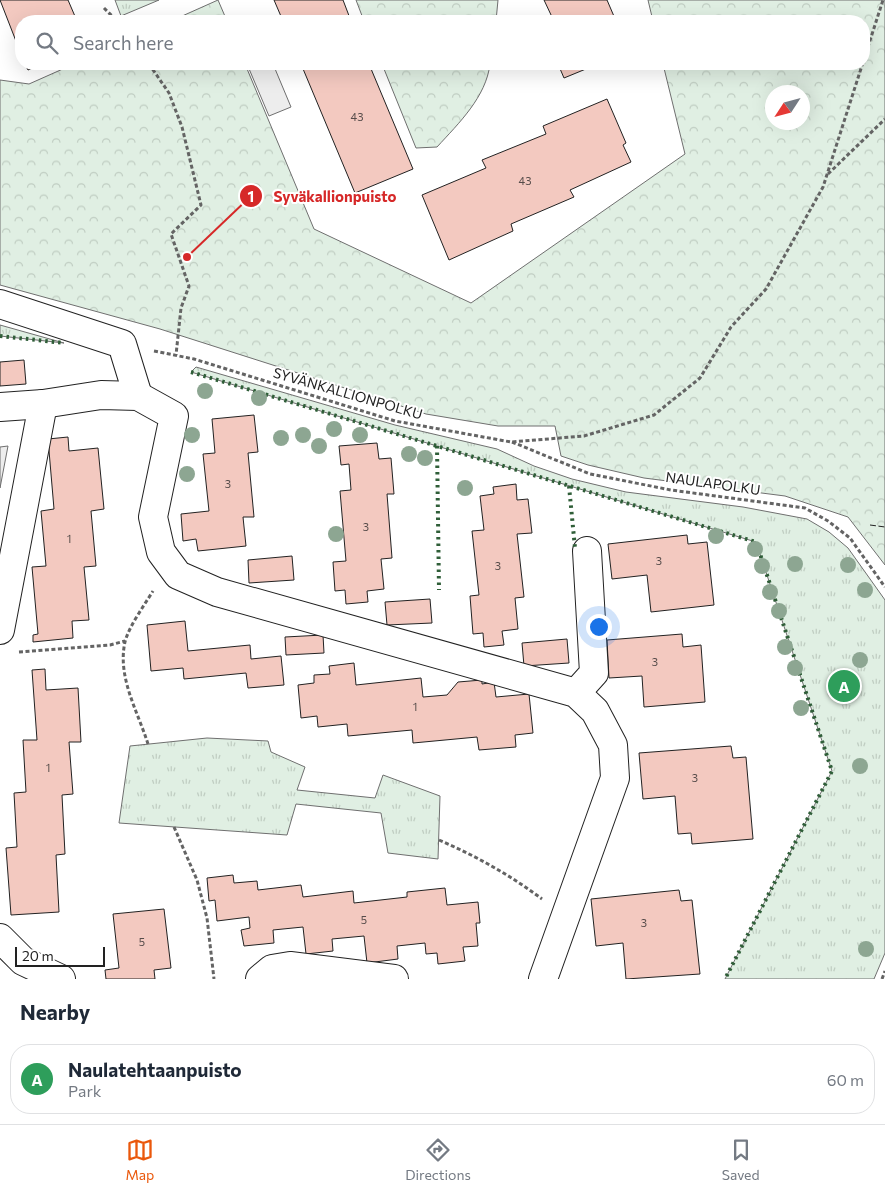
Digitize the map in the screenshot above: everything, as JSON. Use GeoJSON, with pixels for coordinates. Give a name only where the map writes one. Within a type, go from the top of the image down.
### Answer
{"type":"FeatureCollection","features":[{"type":"Feature","properties":{"kind":"street"},"geometry":{"type":"LineString","coordinates":[[0,304],[122,344],[138,396]]}},
{"type":"Feature","properties":{"kind":"street"},"geometry":{"type":"LineString","coordinates":[[0,407],[43,404],[101,395],[138,396],[174,416],[153,517],[161,552],[178,575],[217,592],[576,693],[595,711],[614,745],[615,778],[543,979]]}},
{"type":"Feature","properties":{"kind":"street"},"geometry":{"type":"LineString","coordinates":[[5,641],[43,404]]}},
{"type":"Feature","properties":{"kind":"street"},"geometry":{"type":"LineString","coordinates":[[576,693],[594,673],[587,551]]}},
{"type":"Feature","properties":{"kind":"street"},"geometry":{"type":"LineString","coordinates":[[0,938],[23,962],[61,979]]}},
{"type":"Feature","properties":{"kind":"street"},"geometry":{"type":"LineString","coordinates":[[260,979],[272,969],[290,966],[394,979]]}},
{"type":"Feature","properties":{"kind":"path","name":"SYVÄNKALLIONPOLKU"},"geometry":{"type":"LineString","coordinates":[[870,41],[883,0]]}},
{"type":"Feature","properties":{"kind":"path"},"geometry":{"type":"LineString","coordinates":[[104,8],[111,15]]}},
{"type":"Feature","properties":{"kind":"path"},"geometry":{"type":"LineString","coordinates":[[153,70],[169,93],[182,127],[201,205],[171,234],[189,286],[181,308],[176,355]]}},
{"type":"Feature","properties":{"kind":"path","name":"SYVÄNKALLIONPOLKU"},"geometry":{"type":"LineString","coordinates":[[122,344],[176,355],[395,421],[511,442],[584,436],[654,415],[700,378],[731,327],[766,289],[824,187],[861,70]]}},
{"type":"Feature","properties":{"kind":"path"},"geometry":{"type":"LineString","coordinates":[[828,174],[885,119]]}},
{"type":"Feature","properties":{"kind":"path","name":"NAULAPOLKU"},"geometry":{"type":"LineString","coordinates":[[511,442],[590,474],[671,490],[805,508],[828,521],[850,538],[885,587]]}},
{"type":"Feature","properties":{"kind":"path"},"geometry":{"type":"LineString","coordinates":[[148,744],[127,687],[124,659],[125,641],[153,591],[175,571]]}},
{"type":"Feature","properties":{"kind":"path"},"geometry":{"type":"LineString","coordinates":[[5,641],[110,645],[125,641]]}},
{"type":"Feature","properties":{"kind":"path"},"geometry":{"type":"LineString","coordinates":[[174,827],[197,880],[207,918],[214,979]]}},
{"type":"Feature","properties":{"kind":"path"},"geometry":{"type":"LineString","coordinates":[[439,840],[488,862],[514,878],[566,917]]}},
{"type":"Feature","properties":{"kind":"path"},"geometry":{"type":"LineString","coordinates":[[882,979],[885,971]]}},
{"type":"Feature","properties":{"kind":"green space"},"geometry":{"type":"Polygon","coordinates":[[[115,0],[159,0],[123,15],[121,15],[115,0]]]}},
{"type":"Feature","properties":{"kind":"green space"},"geometry":{"type":"Polygon","coordinates":[[[218,0],[224,15],[184,15],[218,0]]]}},
{"type":"Feature","properties":{"kind":"green space"},"geometry":{"type":"Polygon","coordinates":[[[356,0],[498,0],[497,15],[362,15],[356,0]]]}},
{"type":"Feature","properties":{"kind":"green space"},"geometry":{"type":"Polygon","coordinates":[[[648,0],[885,0],[885,565],[848,517],[785,496],[644,478],[588,465],[561,456],[555,426],[498,426],[426,414],[160,329],[0,285],[0,80],[29,84],[60,70],[248,70],[314,229],[471,303],[685,154],[664,70],[870,70],[870,15],[652,15],[648,0]]]}},
{"type":"Feature","properties":{"kind":"green space"},"geometry":{"type":"Polygon","coordinates":[[[384,70],[488,70],[483,88],[470,109],[454,129],[437,147],[416,148],[384,70]]]}},
{"type":"Feature","properties":{"kind":"green space"},"geometry":{"type":"Polygon","coordinates":[[[0,325],[64,343],[0,336],[0,325]]]}},
{"type":"Feature","properties":{"kind":"green space"},"geometry":{"type":"Polygon","coordinates":[[[196,367],[395,425],[497,449],[534,466],[572,479],[626,492],[743,507],[807,519],[829,532],[848,548],[885,600],[885,953],[874,979],[725,979],[832,771],[756,542],[191,372],[196,367]]]}},
{"type":"Feature","properties":{"kind":"green space"},"geometry":{"type":"Polygon","coordinates":[[[207,738],[268,741],[271,752],[305,767],[297,790],[375,798],[383,775],[440,796],[438,859],[388,853],[381,813],[296,804],[287,835],[119,823],[130,746],[207,738]]]}},
{"type":"Feature","properties":{"kind":"shaded area"},"geometry":{"type":"Polygon","coordinates":[[[250,70],[276,70],[291,107],[269,116],[250,70]]]}},
{"type":"Feature","properties":{"kind":"shaded area"},"geometry":{"type":"Polygon","coordinates":[[[8,446],[0,488],[0,447],[8,446]]]}},
{"type":"Feature","properties":{"kind":"building"},"geometry":{"type":"Polygon","coordinates":[[[0,0],[68,0],[74,15],[15,15],[15,39],[0,0]]]}},
{"type":"Feature","properties":{"kind":"building"},"geometry":{"type":"Polygon","coordinates":[[[274,0],[343,0],[349,15],[280,15],[274,0]]]}},
{"type":"Feature","properties":{"kind":"building"},"geometry":{"type":"Polygon","coordinates":[[[544,0],[607,0],[613,15],[551,15],[544,0]]]}},
{"type":"Feature","properties":{"kind":"building"},"geometry":{"type":"Polygon","coordinates":[[[304,70],[372,70],[413,169],[355,193],[304,70]]]}},
{"type":"Feature","properties":{"kind":"building"},"geometry":{"type":"Polygon","coordinates":[[[561,70],[583,70],[564,78],[561,70]]]}},
{"type":"Feature","properties":{"kind":"building"},"geometry":{"type":"Polygon","coordinates":[[[607,99],[626,143],[623,145],[631,162],[570,190],[574,197],[511,224],[513,231],[449,260],[422,195],[486,168],[482,160],[546,134],[543,126],[607,99]]]}},
{"type":"Feature","properties":{"kind":"building"},"geometry":{"type":"Polygon","coordinates":[[[24,360],[26,384],[0,386],[0,362],[24,360]]]}},
{"type":"Feature","properties":{"kind":"building"},"geometry":{"type":"Polygon","coordinates":[[[254,415],[258,452],[248,453],[254,517],[243,517],[246,546],[198,551],[196,539],[183,541],[181,514],[209,511],[203,454],[215,453],[212,419],[254,415]]]}},
{"type":"Feature","properties":{"kind":"building"},"geometry":{"type":"Polygon","coordinates":[[[68,437],[69,451],[98,448],[104,509],[91,511],[96,566],[84,567],[89,620],[72,621],[73,638],[33,642],[33,635],[38,634],[32,567],[46,566],[41,511],[54,509],[48,439],[68,437]]]}},
{"type":"Feature","properties":{"kind":"building"},"geometry":{"type":"Polygon","coordinates":[[[377,443],[379,459],[391,458],[394,494],[387,494],[392,558],[381,559],[384,589],[367,591],[368,602],[346,604],[345,590],[335,591],[333,562],[346,561],[340,491],[351,490],[349,464],[341,465],[339,446],[377,443]]]}},
{"type":"Feature","properties":{"kind":"building"},"geometry":{"type":"Polygon","coordinates":[[[516,484],[517,500],[528,499],[532,533],[517,534],[524,597],[515,598],[518,629],[502,631],[504,645],[484,647],[483,633],[473,634],[470,596],[479,595],[472,531],[484,530],[480,496],[494,494],[493,487],[516,484]]]}},
{"type":"Feature","properties":{"kind":"building"},"geometry":{"type":"Polygon","coordinates":[[[687,535],[688,544],[707,542],[714,605],[651,612],[647,575],[612,579],[608,544],[687,535]]]}},
{"type":"Feature","properties":{"kind":"building"},"geometry":{"type":"Polygon","coordinates":[[[292,556],[294,580],[249,583],[248,560],[292,556]]]}},
{"type":"Feature","properties":{"kind":"building"},"geometry":{"type":"Polygon","coordinates":[[[430,599],[432,623],[387,625],[385,602],[430,599]]]}},
{"type":"Feature","properties":{"kind":"building"},"geometry":{"type":"Polygon","coordinates":[[[185,621],[188,651],[250,645],[251,659],[281,656],[284,685],[248,688],[246,673],[184,679],[183,668],[151,671],[147,625],[185,621]]]}},
{"type":"Feature","properties":{"kind":"building"},"geometry":{"type":"Polygon","coordinates":[[[682,634],[683,647],[701,645],[705,702],[644,707],[642,676],[609,678],[607,640],[682,634]]]}},
{"type":"Feature","properties":{"kind":"building"},"geometry":{"type":"Polygon","coordinates":[[[323,635],[324,653],[286,655],[285,637],[323,635]]]}},
{"type":"Feature","properties":{"kind":"building"},"geometry":{"type":"Polygon","coordinates":[[[567,639],[569,663],[524,666],[522,643],[567,639]]]}},
{"type":"Feature","properties":{"kind":"building"},"geometry":{"type":"Polygon","coordinates":[[[354,663],[356,685],[421,678],[423,697],[447,695],[458,682],[482,680],[482,684],[494,682],[496,697],[529,694],[533,733],[515,735],[516,747],[479,750],[477,737],[413,743],[412,730],[348,736],[347,724],[318,727],[317,716],[301,718],[298,685],[314,683],[314,675],[330,674],[329,666],[354,663]]]}},
{"type":"Feature","properties":{"kind":"building"},"geometry":{"type":"Polygon","coordinates":[[[45,669],[46,690],[78,688],[81,742],[69,742],[73,794],[62,795],[65,854],[56,855],[59,912],[11,915],[6,848],[17,847],[14,793],[26,792],[23,740],[37,740],[32,670],[45,669]]]}},
{"type":"Feature","properties":{"kind":"building"},"geometry":{"type":"Polygon","coordinates":[[[731,746],[733,758],[746,757],[753,839],[692,844],[691,833],[678,834],[675,796],[643,799],[639,753],[731,746]]]}},
{"type":"Feature","properties":{"kind":"building"},"geometry":{"type":"Polygon","coordinates":[[[233,875],[234,883],[257,881],[258,890],[301,885],[303,897],[353,891],[354,903],[407,897],[407,892],[445,888],[447,905],[478,902],[480,923],[476,923],[478,946],[463,947],[465,961],[438,964],[437,953],[426,954],[425,943],[397,946],[398,959],[367,963],[364,936],[332,939],[333,951],[306,954],[303,927],[273,930],[274,943],[244,946],[241,930],[250,928],[249,917],[217,921],[215,900],[209,901],[207,878],[233,875]]]}},
{"type":"Feature","properties":{"kind":"building"},"geometry":{"type":"Polygon","coordinates":[[[679,890],[681,901],[692,900],[700,974],[626,979],[623,943],[596,946],[591,899],[679,890]]]}},
{"type":"Feature","properties":{"kind":"building"},"geometry":{"type":"Polygon","coordinates":[[[164,909],[171,968],[154,970],[155,979],[106,979],[105,970],[119,968],[113,914],[164,909]]]}},
{"type":"Feature","properties":{"kind":"hedge"},"geometry":{"type":"LineString","coordinates":[[0,336],[64,343]]}},
{"type":"Feature","properties":{"kind":"hedge"},"geometry":{"type":"LineString","coordinates":[[191,372],[756,542],[832,771],[725,979]]}},
{"type":"Feature","properties":{"kind":"hedge"},"geometry":{"type":"LineString","coordinates":[[437,446],[439,590]]}},
{"type":"Feature","properties":{"kind":"hedge"},"geometry":{"type":"LineString","coordinates":[[569,486],[575,548]]}},
{"type":"Feature","properties":{"kind":"fence"},"geometry":{"type":"LineString","coordinates":[[870,525],[885,527]]}},
{"type":"Feature","properties":{"kind":"place","name":"Syväkallionpuisto"},"geometry":{"type":"Point","coordinates":[187,257]}},
{"type":"Feature","properties":{"kind":"place","name":"Naulatehtaanpuisto"},"geometry":{"type":"Point","coordinates":[844,686]}}]}
